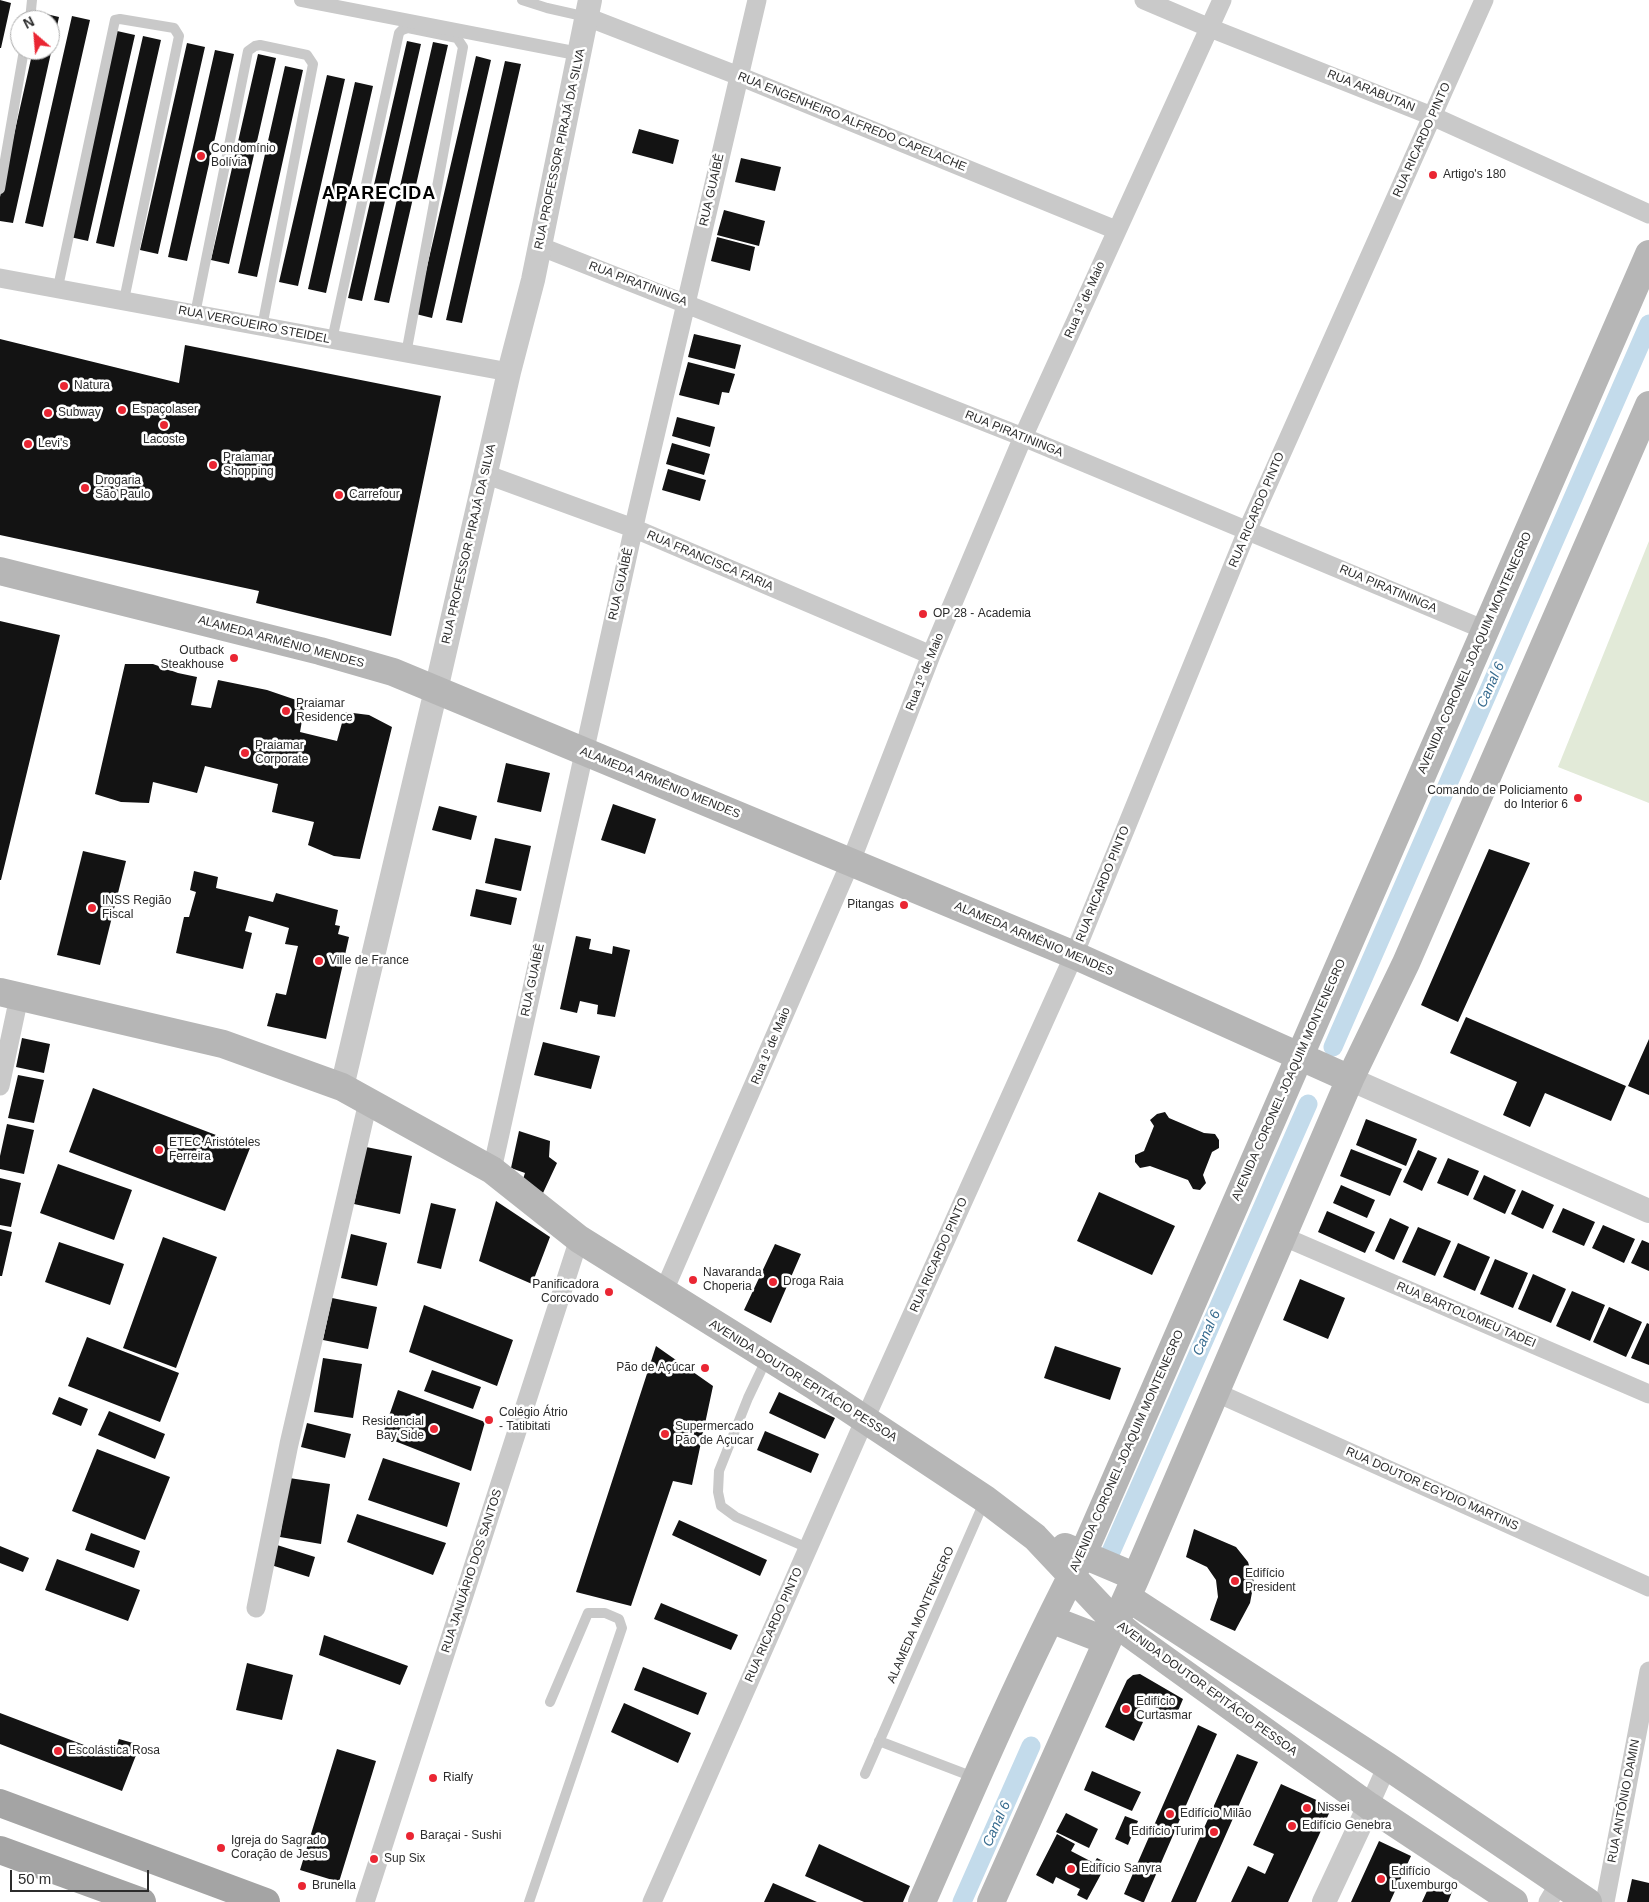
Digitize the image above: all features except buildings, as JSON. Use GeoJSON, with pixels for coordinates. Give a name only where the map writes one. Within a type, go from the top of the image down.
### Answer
{"type":"FeatureCollection","features":[{"type":"Feature","properties":{"kind":"main road","name":"AVENIDA CORONEL JOAQUIM MONTENEGRO"},"geometry":{"type":"LineString","coordinates":[[992,1902],[1116,1608],[1215,1392],[1282,1236],[1326,1068],[1485,630],[1649,254]]}},
{"type":"Feature","properties":{"kind":"main road","name":"AVENIDA CORONEL JOAQUIM MONTENEGRO"},"geometry":{"type":"LineString","coordinates":[[922,1902],[976,1778],[1050,1619],[1326,1068],[1406,963],[1649,405]]}},
{"type":"Feature","properties":{"kind":"main road","name":"ALAMEDA ARMÊNIO MENDES"},"geometry":{"type":"LineString","coordinates":[[0,571],[320,651],[393,672],[1074,955],[1326,1068]]}},
{"type":"Feature","properties":{"kind":"main road","name":"AVENIDA DOUTOR EPITÁCIO PESSOA"},"geometry":{"type":"LineString","coordinates":[[9,994],[206,1039],[342,1087],[492,1170],[579,1239],[865,1419],[985,1499],[1035,1537],[1077,1564],[1116,1608],[1369,1806],[1514,1902]]}},
{"type":"Feature","properties":{"kind":"main road"},"geometry":{"type":"LineString","coordinates":[[1077,1564],[1116,1608]]}},
{"type":"Feature","properties":{"kind":"main road","name":"AVENIDA DOUTOR EPITÁCIO PESSOA"},"geometry":{"type":"LineString","coordinates":[[1116,1608],[1387,1766],[1554,1892],[1588,1902]]}},
{"type":"Feature","properties":{"kind":"main road"},"geometry":{"type":"LineString","coordinates":[[1050,1619],[1116,1608]]}},
{"type":"Feature","properties":{"kind":"main road"},"geometry":{"type":"LineString","coordinates":[[0,1803],[266,1902]]}},
{"type":"Feature","properties":{"kind":"main road"},"geometry":{"type":"LineString","coordinates":[[0,1850],[142,1902]]}},
{"type":"Feature","properties":{"kind":"street"},"geometry":{"type":"LineString","coordinates":[[301,0],[580,54]]}},
{"type":"Feature","properties":{"kind":"street","name":"RUA GUAÍBÊ"},"geometry":{"type":"LineString","coordinates":[[492,1170],[633,528],[757,0]]}},
{"type":"Feature","properties":{"kind":"street","name":"RUA ARABUTAN"},"geometry":{"type":"LineString","coordinates":[[1144,0],[1432,116],[1649,214]]}},
{"type":"Feature","properties":{"kind":"street","name":"Rua 1º de Maio"},"geometry":{"type":"LineString","coordinates":[[663,1293],[851,861],[931,655],[1023,437],[1222,0]]}},
{"type":"Feature","properties":{"kind":"street","name":"RUA RICARDO PINTO"},"geometry":{"type":"LineString","coordinates":[[652,1902],[865,1419],[1074,955],[1247,531],[1484,0]]}},
{"type":"Feature","properties":{"kind":"street","name":"RUA PROFESSOR PIRAJÁ DA SILVA"},"geometry":{"type":"LineString","coordinates":[[342,1087],[436,690],[508,372],[533,280],[588,8]]}},
{"type":"Feature","properties":{"kind":"street","name":"RUA ENGENHEIRO ALFREDO CAPELACHE"},"geometry":{"type":"LineString","coordinates":[[588,8],[739,76],[1116,230]]}},
{"type":"Feature","properties":{"kind":"street","name":"RUA PIRATININGA"},"geometry":{"type":"LineString","coordinates":[[539,246],[685,302],[1023,437],[1485,630]]}},
{"type":"Feature","properties":{"kind":"street","name":"RUA VERGUEIRO STEIDEL"},"geometry":{"type":"LineString","coordinates":[[0,278],[508,372]]}},
{"type":"Feature","properties":{"kind":"street","name":"RUA FRANCISCA FARIA"},"geometry":{"type":"LineString","coordinates":[[485,474],[633,528],[931,655]]}},
{"type":"Feature","properties":{"kind":"street","name":"AVENIDA DOUTOR EPITÁCIO PESSOA"},"geometry":{"type":"LineString","coordinates":[[0,1086],[9,994]]}},
{"type":"Feature","properties":{"kind":"street"},"geometry":{"type":"LineString","coordinates":[[1326,1068],[1649,1211]]}},
{"type":"Feature","properties":{"kind":"street"},"geometry":{"type":"LineString","coordinates":[[256,1608],[291,1434],[368,1102]]}},
{"type":"Feature","properties":{"kind":"street","name":"RUA BARTOLOMEU TADEI"},"geometry":{"type":"LineString","coordinates":[[1282,1236],[1649,1394]]}},
{"type":"Feature","properties":{"kind":"street","name":"RUA JANUÁRIO DOS SANTOS"},"geometry":{"type":"LineString","coordinates":[[365,1902],[579,1239]]}},
{"type":"Feature","properties":{"kind":"street","name":"RUA DOUTOR EGYDIO MARTINS"},"geometry":{"type":"LineString","coordinates":[[1215,1392],[1649,1587]]}},
{"type":"Feature","properties":{"kind":"street","name":"RUA ANTÔNIO DAMIN"},"geometry":{"type":"LineString","coordinates":[[1605,1902],[1649,1671]]}},
{"type":"Feature","properties":{"kind":"street"},"geometry":{"type":"LineString","coordinates":[[1324,1902],[1387,1766]]}},
{"type":"Feature","properties":{"kind":"lane"},"geometry":{"type":"LineString","coordinates":[[522,0],[547,8],[588,8]]}},
{"type":"Feature","properties":{"kind":"lane"},"geometry":{"type":"LineString","coordinates":[[58,288],[115,20],[120,19],[174,28],[179,36],[124,300]]}},
{"type":"Feature","properties":{"kind":"lane"},"geometry":{"type":"LineString","coordinates":[[332,340],[400,32],[408,28],[457,38],[463,47],[406,354]]}},
{"type":"Feature","properties":{"kind":"lane"},"geometry":{"type":"LineString","coordinates":[[195,314],[248,51],[260,45],[307,55],[313,64],[262,327]]}},
{"type":"Feature","properties":{"kind":"lane"},"geometry":{"type":"LineString","coordinates":[[0,189],[22,60]]}},
{"type":"Feature","properties":{"kind":"lane"},"geometry":{"type":"LineString","coordinates":[[767,1358],[748,1398],[719,1471],[718,1492],[721,1506],[736,1517],[808,1548]]}},
{"type":"Feature","properties":{"kind":"lane","name":"ALAMEDA MONTENEGRO"},"geometry":{"type":"LineString","coordinates":[[865,1774],[985,1499]]}},
{"type":"Feature","properties":{"kind":"lane"},"geometry":{"type":"LineString","coordinates":[[529,1902],[622,1628],[619,1620],[605,1613],[588,1613],[550,1702]]}},
{"type":"Feature","properties":{"kind":"lane"},"geometry":{"type":"LineString","coordinates":[[880,1741],[976,1778]]}},
{"type":"Feature","properties":{"kind":"green space"},"geometry":{"type":"Polygon","coordinates":[[[1649,541],[1649,803],[1558,767],[1649,541]]]}},
{"type":"Feature","properties":{"kind":"waterway","name":"Canal 6"},"geometry":{"type":"LineString","coordinates":[[1333,1047],[1649,324]]}},
{"type":"Feature","properties":{"kind":"waterway","name":"Canal 6"},"geometry":{"type":"LineString","coordinates":[[1106,1563],[1308,1104]]}},
{"type":"Feature","properties":{"kind":"waterway","name":"Canal 6"},"geometry":{"type":"LineString","coordinates":[[962,1902],[1031,1746]]}},
{"type":"Feature","properties":{"kind":"place","name":"Condomínio Bolívia"},"geometry":{"type":"Point","coordinates":[201,156]}},
{"type":"Feature","properties":{"kind":"place","name":"Artigo's 180"},"geometry":{"type":"Point","coordinates":[1433,175]}},
{"type":"Feature","properties":{"kind":"place","name":"Natura"},"geometry":{"type":"Point","coordinates":[64,386]}},
{"type":"Feature","properties":{"kind":"place","name":"Espaçolaser"},"geometry":{"type":"Point","coordinates":[122,410]}},
{"type":"Feature","properties":{"kind":"place","name":"Subway"},"geometry":{"type":"Point","coordinates":[48,413]}},
{"type":"Feature","properties":{"kind":"place","name":"Lacoste"},"geometry":{"type":"Point","coordinates":[164,425]}},
{"type":"Feature","properties":{"kind":"place","name":"Levi's"},"geometry":{"type":"Point","coordinates":[28,444]}},
{"type":"Feature","properties":{"kind":"place","name":"Praiamar Shopping"},"geometry":{"type":"Point","coordinates":[213,465]}},
{"type":"Feature","properties":{"kind":"place","name":"Drogaria São Paulo"},"geometry":{"type":"Point","coordinates":[85,488]}},
{"type":"Feature","properties":{"kind":"place","name":"Carrefour"},"geometry":{"type":"Point","coordinates":[339,495]}},
{"type":"Feature","properties":{"kind":"place","name":"OP 28 - Academia"},"geometry":{"type":"Point","coordinates":[923,614]}},
{"type":"Feature","properties":{"kind":"place","name":"Outback Steakhouse"},"geometry":{"type":"Point","coordinates":[234,658]}},
{"type":"Feature","properties":{"kind":"place","name":"Praiamar Residence"},"geometry":{"type":"Point","coordinates":[286,711]}},
{"type":"Feature","properties":{"kind":"place","name":"Praiamar Corporate"},"geometry":{"type":"Point","coordinates":[245,753]}},
{"type":"Feature","properties":{"kind":"place","name":"Comando de Policiamento do Interior 6"},"geometry":{"type":"Point","coordinates":[1578,798]}},
{"type":"Feature","properties":{"kind":"place","name":"Pitangas"},"geometry":{"type":"Point","coordinates":[904,905]}},
{"type":"Feature","properties":{"kind":"place","name":"INSS Região Fiscal"},"geometry":{"type":"Point","coordinates":[92,908]}},
{"type":"Feature","properties":{"kind":"place","name":"Ville de France"},"geometry":{"type":"Point","coordinates":[319,961]}},
{"type":"Feature","properties":{"kind":"place","name":"ETEC Aristóteles Ferreira"},"geometry":{"type":"Point","coordinates":[159,1150]}},
{"type":"Feature","properties":{"kind":"place","name":"Navaranda Choperia"},"geometry":{"type":"Point","coordinates":[693,1280]}},
{"type":"Feature","properties":{"kind":"place","name":"Droga Raia"},"geometry":{"type":"Point","coordinates":[773,1282]}},
{"type":"Feature","properties":{"kind":"place","name":"Panificadora Corcovado"},"geometry":{"type":"Point","coordinates":[609,1292]}},
{"type":"Feature","properties":{"kind":"place","name":"Pão de Açúcar"},"geometry":{"type":"Point","coordinates":[705,1368]}},
{"type":"Feature","properties":{"kind":"place","name":"Colégio Átrio - Tatibitati"},"geometry":{"type":"Point","coordinates":[489,1420]}},
{"type":"Feature","properties":{"kind":"place","name":"Residencial Bay Side"},"geometry":{"type":"Point","coordinates":[434,1429]}},
{"type":"Feature","properties":{"kind":"place","name":"Supermercado Pão de Açucar"},"geometry":{"type":"Point","coordinates":[665,1434]}},
{"type":"Feature","properties":{"kind":"place","name":"Edifício President"},"geometry":{"type":"Point","coordinates":[1235,1581]}},
{"type":"Feature","properties":{"kind":"place","name":"Edifício Curtasmar"},"geometry":{"type":"Point","coordinates":[1126,1709]}},
{"type":"Feature","properties":{"kind":"place","name":"Escolástica Rosa"},"geometry":{"type":"Point","coordinates":[58,1751]}},
{"type":"Feature","properties":{"kind":"place","name":"Rialfy"},"geometry":{"type":"Point","coordinates":[433,1778]}},
{"type":"Feature","properties":{"kind":"place","name":"Nissei"},"geometry":{"type":"Point","coordinates":[1307,1808]}},
{"type":"Feature","properties":{"kind":"place","name":"Edifício Milão"},"geometry":{"type":"Point","coordinates":[1170,1814]}},
{"type":"Feature","properties":{"kind":"place","name":"Edifício Genebra"},"geometry":{"type":"Point","coordinates":[1292,1826]}},
{"type":"Feature","properties":{"kind":"place","name":"Edifício Turim"},"geometry":{"type":"Point","coordinates":[1214,1832]}},
{"type":"Feature","properties":{"kind":"place","name":"Baraçai - Sushi"},"geometry":{"type":"Point","coordinates":[410,1836]}},
{"type":"Feature","properties":{"kind":"place","name":"Igreja do Sagrado Coração de Jesus"},"geometry":{"type":"Point","coordinates":[221,1848]}},
{"type":"Feature","properties":{"kind":"place","name":"Sup Six"},"geometry":{"type":"Point","coordinates":[374,1859]}},
{"type":"Feature","properties":{"kind":"place","name":"Edifício Sanyra"},"geometry":{"type":"Point","coordinates":[1071,1869]}},
{"type":"Feature","properties":{"kind":"place","name":"Edifício Luxemburgo"},"geometry":{"type":"Point","coordinates":[1381,1879]}},
{"type":"Feature","properties":{"kind":"place","name":"Brunella"},"geometry":{"type":"Point","coordinates":[302,1886]}},
{"type":"Feature","properties":{"kind":"district","name":"APARECIDA"},"geometry":{"type":"Point","coordinates":[379,194]}}]}
